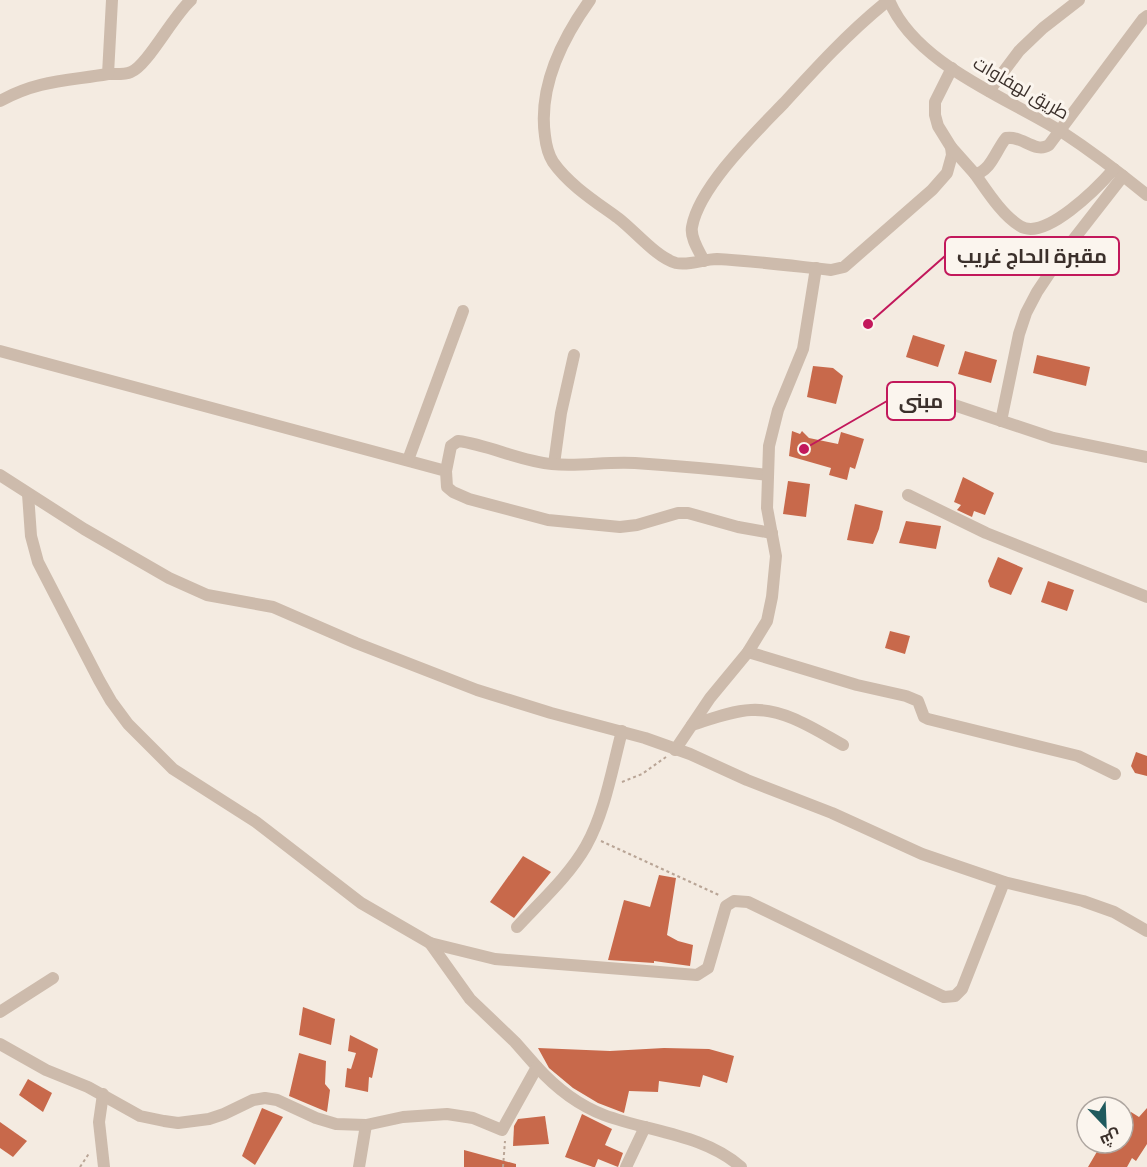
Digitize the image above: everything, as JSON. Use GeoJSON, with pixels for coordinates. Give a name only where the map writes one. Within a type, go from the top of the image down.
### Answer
{"type":"FeatureCollection","features":[{"type":"Feature","properties":{"kind":"street"},"geometry":{"type":"LineString","coordinates":[[108,74],[112,0]]}},
{"type":"Feature","properties":{"kind":"street"},"geometry":{"type":"LineString","coordinates":[[0,100],[34,85],[50,81],[125,73],[138,68],[169,25],[191,0]]}},
{"type":"Feature","properties":{"kind":"street"},"geometry":{"type":"LineString","coordinates":[[590,0],[563,44],[551,72],[544,117],[546,141],[551,159],[559,170],[588,196],[674,262],[683,264],[720,259],[831,270],[844,267],[932,190],[947,173],[952,155],[951,147]]}},
{"type":"Feature","properties":{"kind":"street"},"geometry":{"type":"LineString","coordinates":[[988,91],[1019,51],[1043,28],[1079,0]]}},
{"type":"Feature","properties":{"kind":"street"},"geometry":{"type":"LineString","coordinates":[[704,261],[691,230],[705,196],[775,112],[863,21],[885,2]]}},
{"type":"Feature","properties":{"kind":"street","name":"طريق لهفاوات"},"geometry":{"type":"LineString","coordinates":[[885,2],[907,30],[952,68],[1061,132],[1147,195]]}},
{"type":"Feature","properties":{"kind":"street"},"geometry":{"type":"LineString","coordinates":[[975,174],[985,169],[1006,138],[1012,137],[1038,148],[1044,148],[1054,141],[1147,16]]}},
{"type":"Feature","properties":{"kind":"street"},"geometry":{"type":"LineString","coordinates":[[952,68],[935,102],[935,115],[939,126],[951,147],[1019,225],[1032,229],[1058,219],[1118,172]]}},
{"type":"Feature","properties":{"kind":"street"},"geometry":{"type":"LineString","coordinates":[[1001,421],[1019,334],[1026,314],[1037,292],[1118,172]]}},
{"type":"Feature","properties":{"kind":"street"},"geometry":{"type":"LineString","coordinates":[[675,750],[722,681],[748,652],[766,621],[772,597],[776,556],[767,508],[769,446],[772,429],[803,349],[816,268]]}},
{"type":"Feature","properties":{"kind":"street"},"geometry":{"type":"LineString","coordinates":[[408,460],[463,311]]}},
{"type":"Feature","properties":{"kind":"street"},"geometry":{"type":"LineString","coordinates":[[0,351],[446,471]]}},
{"type":"Feature","properties":{"kind":"street"},"geometry":{"type":"LineString","coordinates":[[554,464],[561,413],[574,355]]}},
{"type":"Feature","properties":{"kind":"street"},"geometry":{"type":"LineString","coordinates":[[948,403],[1053,438],[1147,457]]}},
{"type":"Feature","properties":{"kind":"street"},"geometry":{"type":"LineString","coordinates":[[768,475],[726,469],[635,463],[554,464],[528,460],[458,441],[451,446],[446,471],[447,487],[453,492],[469,499],[548,520],[620,527],[637,525],[678,513],[688,513],[738,527],[772,533]]}},
{"type":"Feature","properties":{"kind":"street"},"geometry":{"type":"LineString","coordinates":[[0,475],[84,529],[169,578],[207,595],[273,607],[345,639],[477,690],[551,713],[622,731],[690,754],[832,813],[922,854],[1004,882],[1083,901],[1114,912],[1147,931]]}},
{"type":"Feature","properties":{"kind":"street"},"geometry":{"type":"LineString","coordinates":[[28,494],[31,537],[38,562],[99,680],[128,724],[173,769],[256,822],[361,903],[430,944],[495,959],[697,975],[708,968],[726,906],[734,901],[748,902],[944,997],[955,996],[962,989],[1004,882]]}},
{"type":"Feature","properties":{"kind":"street"},"geometry":{"type":"LineString","coordinates":[[908,495],[986,534],[1147,597]]}},
{"type":"Feature","properties":{"kind":"street"},"geometry":{"type":"LineString","coordinates":[[748,652],[857,685],[906,696],[918,701],[924,717],[928,719],[1078,756],[1115,774]]}},
{"type":"Feature","properties":{"kind":"street"},"geometry":{"type":"LineString","coordinates":[[692,724],[739,711],[767,711],[806,724],[843,745]]}},
{"type":"Feature","properties":{"kind":"street"},"geometry":{"type":"LineString","coordinates":[[517,927],[571,867],[590,837],[597,823],[622,731]]}},
{"type":"Feature","properties":{"kind":"street"},"geometry":{"type":"LineString","coordinates":[[430,944],[470,999],[561,1090],[590,1108],[688,1139],[728,1157],[741,1167]]}},
{"type":"Feature","properties":{"kind":"street"},"geometry":{"type":"LineString","coordinates":[[0,1012],[53,978]]}},
{"type":"Feature","properties":{"kind":"street"},"geometry":{"type":"LineString","coordinates":[[0,1044],[46,1070],[102,1094],[140,1116],[178,1123],[216,1117],[253,1100],[265,1098],[277,1100],[327,1122],[348,1125],[366,1125],[404,1117],[447,1114],[466,1116],[502,1130],[537,1067]]}},
{"type":"Feature","properties":{"kind":"street"},"geometry":{"type":"LineString","coordinates":[[102,1094],[99,1122],[104,1167]]}},
{"type":"Feature","properties":{"kind":"street"},"geometry":{"type":"LineString","coordinates":[[359,1167],[366,1125]]}},
{"type":"Feature","properties":{"kind":"street"},"geometry":{"type":"LineString","coordinates":[[626,1167],[645,1127]]}},
{"type":"Feature","properties":{"kind":"path"},"geometry":{"type":"LineString","coordinates":[[622,782],[642,774],[675,750]]}},
{"type":"Feature","properties":{"kind":"path"},"geometry":{"type":"LineString","coordinates":[[590,837],[729,900]]}},
{"type":"Feature","properties":{"kind":"path"},"geometry":{"type":"LineString","coordinates":[[502,1130],[505,1136],[503,1167]]}},
{"type":"Feature","properties":{"kind":"building"},"geometry":{"type":"Polygon","coordinates":[[[913,335],[945,345],[938,367],[906,357],[913,335]]]}},
{"type":"Feature","properties":{"kind":"building"},"geometry":{"type":"Polygon","coordinates":[[[965,351],[997,360],[991,383],[958,374],[965,351]]]}},
{"type":"Feature","properties":{"kind":"building"},"geometry":{"type":"Polygon","coordinates":[[[1037,355],[1090,367],[1086,386],[1033,373],[1037,355]]]}},
{"type":"Feature","properties":{"kind":"building"},"geometry":{"type":"Polygon","coordinates":[[[813,366],[833,368],[843,376],[836,404],[807,397],[813,366]]]}},
{"type":"Feature","properties":{"kind":"building"},"geometry":{"type":"Polygon","coordinates":[[[792,431],[800,434],[802,431],[809,438],[838,444],[841,432],[864,439],[855,469],[850,467],[847,480],[829,475],[831,468],[789,456],[792,431]]]}},
{"type":"Feature","properties":{"kind":"building"},"geometry":{"type":"Polygon","coordinates":[[[963,477],[994,493],[985,515],[974,511],[972,517],[957,510],[961,505],[954,502],[963,477]]]}},
{"type":"Feature","properties":{"kind":"building"},"geometry":{"type":"Polygon","coordinates":[[[788,481],[810,484],[806,517],[783,514],[788,481]]]}},
{"type":"Feature","properties":{"kind":"building"},"geometry":{"type":"Polygon","coordinates":[[[855,504],[883,511],[873,544],[847,540],[855,504]]]}},
{"type":"Feature","properties":{"kind":"building"},"geometry":{"type":"Polygon","coordinates":[[[906,521],[941,526],[936,549],[899,543],[906,521]]]}},
{"type":"Feature","properties":{"kind":"building"},"geometry":{"type":"Polygon","coordinates":[[[998,557],[1023,568],[1011,595],[990,587],[988,581],[998,557]]]}},
{"type":"Feature","properties":{"kind":"building"},"geometry":{"type":"Polygon","coordinates":[[[1048,581],[1074,590],[1067,611],[1041,602],[1048,581]]]}},
{"type":"Feature","properties":{"kind":"building"},"geometry":{"type":"Polygon","coordinates":[[[890,631],[910,636],[905,654],[885,648],[890,631]]]}},
{"type":"Feature","properties":{"kind":"building"},"geometry":{"type":"Polygon","coordinates":[[[1136,752],[1147,756],[1147,776],[1135,773],[1131,766],[1136,752]]]}},
{"type":"Feature","properties":{"kind":"building"},"geometry":{"type":"Polygon","coordinates":[[[523,856],[551,872],[514,918],[490,902],[523,856]]]}},
{"type":"Feature","properties":{"kind":"building"},"geometry":{"type":"Polygon","coordinates":[[[659,875],[676,878],[667,935],[693,945],[690,966],[654,961],[654,963],[608,960],[624,900],[650,907],[659,875]]]}},
{"type":"Feature","properties":{"kind":"building"},"geometry":{"type":"Polygon","coordinates":[[[303,1007],[335,1019],[331,1045],[299,1035],[303,1007]]]}},
{"type":"Feature","properties":{"kind":"building"},"geometry":{"type":"Polygon","coordinates":[[[350,1035],[378,1049],[372,1078],[369,1077],[368,1092],[345,1087],[347,1068],[351,1069],[356,1053],[348,1051],[350,1035]]]}},
{"type":"Feature","properties":{"kind":"building"},"geometry":{"type":"Polygon","coordinates":[[[538,1048],[610,1051],[664,1048],[709,1049],[734,1056],[727,1083],[703,1075],[700,1087],[659,1081],[658,1092],[629,1091],[624,1113],[598,1103],[573,1088],[549,1068],[538,1048]]]}},
{"type":"Feature","properties":{"kind":"building"},"geometry":{"type":"Polygon","coordinates":[[[299,1053],[326,1061],[325,1084],[330,1090],[327,1112],[289,1096],[299,1053]]]}},
{"type":"Feature","properties":{"kind":"building"},"geometry":{"type":"Polygon","coordinates":[[[28,1079],[52,1093],[43,1112],[19,1095],[28,1079]]]}},
{"type":"Feature","properties":{"kind":"building"},"geometry":{"type":"Polygon","coordinates":[[[262,1108],[283,1117],[255,1165],[242,1156],[262,1108]]]}},
{"type":"Feature","properties":{"kind":"building"},"geometry":{"type":"Polygon","coordinates":[[[1147,1108],[1147,1144],[1136,1161],[1132,1158],[1127,1167],[1088,1167],[1095,1155],[1135,1155],[1135,1114],[1139,1117],[1147,1108]]]}},
{"type":"Feature","properties":{"kind":"building"},"geometry":{"type":"Polygon","coordinates":[[[582,1114],[612,1129],[605,1145],[623,1153],[618,1167],[598,1159],[593,1167],[565,1157],[582,1114]]]}},
{"type":"Feature","properties":{"kind":"building"},"geometry":{"type":"Polygon","coordinates":[[[545,1116],[549,1144],[513,1146],[514,1126],[518,1119],[545,1116]]]}},
{"type":"Feature","properties":{"kind":"building"},"geometry":{"type":"Polygon","coordinates":[[[0,1122],[27,1141],[13,1157],[0,1148],[0,1122]]]}},
{"type":"Feature","properties":{"kind":"building"},"geometry":{"type":"Polygon","coordinates":[[[464,1150],[516,1164],[516,1167],[464,1167],[464,1150]]]}},
{"type":"Feature","properties":{"kind":"place","name":"مقبرة الحاج غريب"},"geometry":{"type":"Point","coordinates":[868,324]}},
{"type":"Feature","properties":{"kind":"place","name":"مبنى"},"geometry":{"type":"Point","coordinates":[804,449]}}]}
